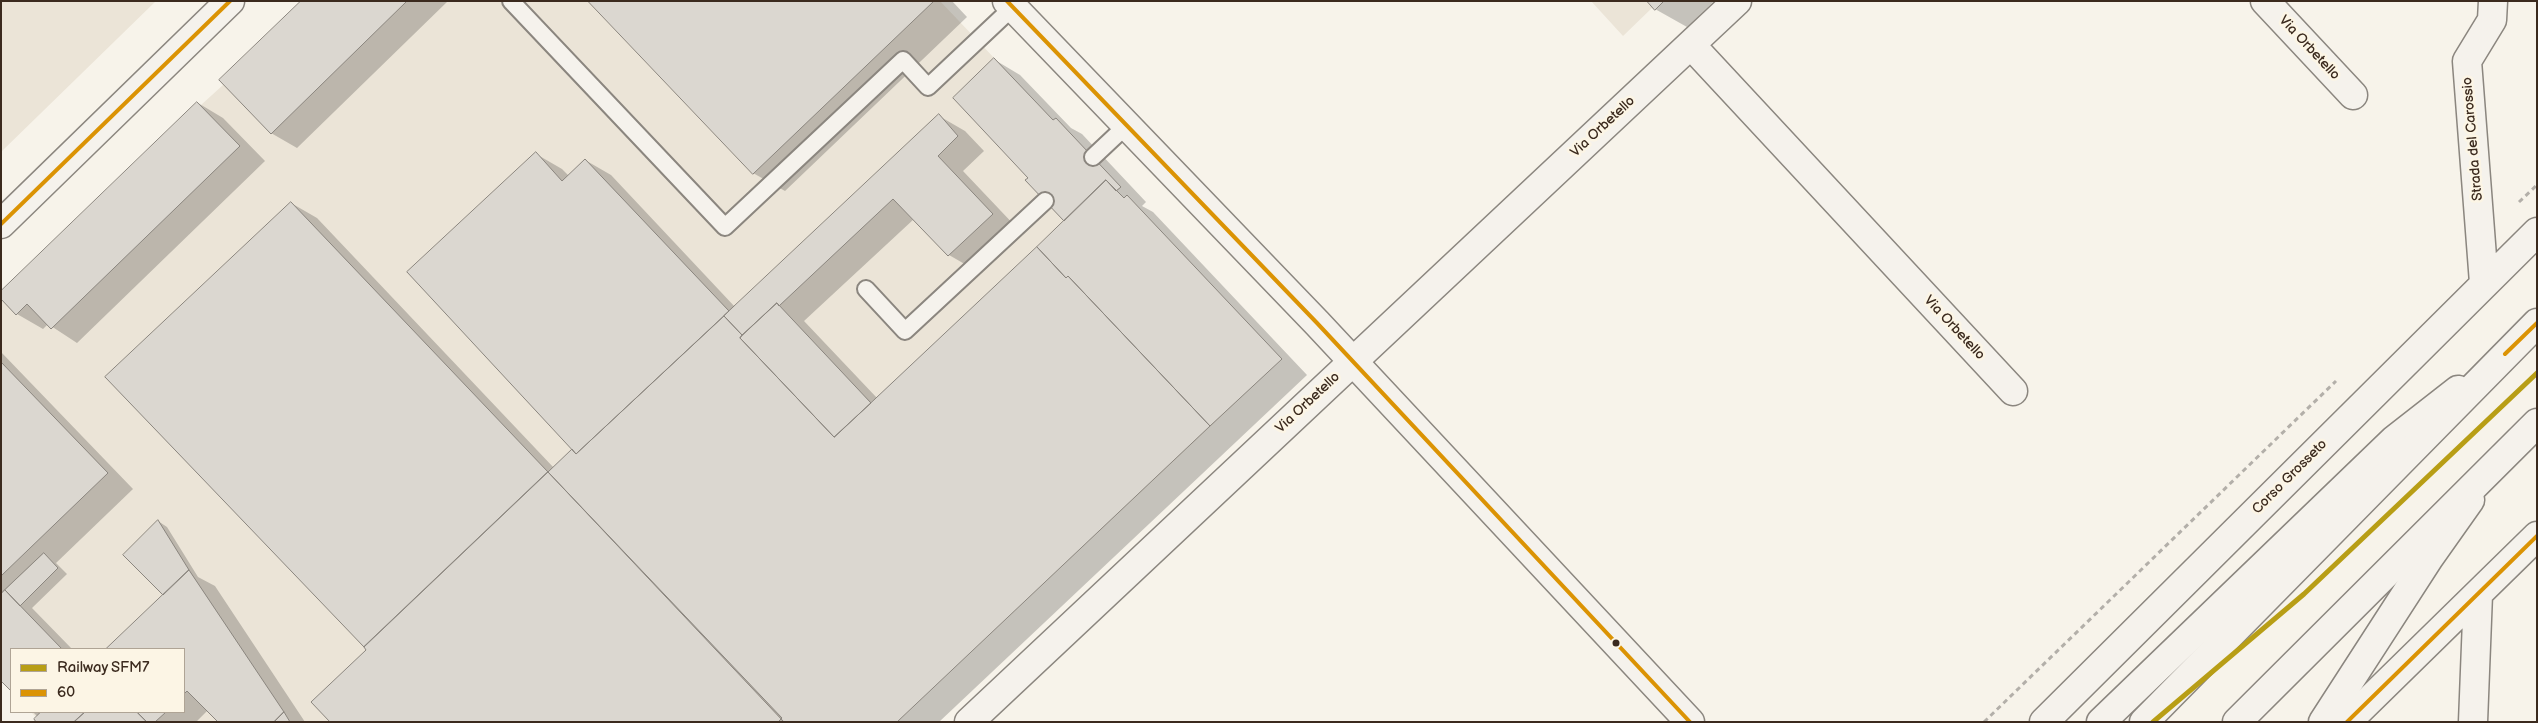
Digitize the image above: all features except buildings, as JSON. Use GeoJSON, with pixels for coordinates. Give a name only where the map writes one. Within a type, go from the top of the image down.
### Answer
{"type":"FeatureCollection","features":[{"type":"Feature","properties":{"kind":"street"},"geometry":{"type":"LineString","coordinates":[[1,224],[230,1]]}},
{"type":"Feature","properties":{"kind":"street","name":"Via Orbetello"},"geometry":{"type":"LineString","coordinates":[[969,722],[1737,1]]}},
{"type":"Feature","properties":{"kind":"street","name":"Via Orbetello"},"geometry":{"type":"LineString","coordinates":[[2265,1],[2353,95]]}},
{"type":"Feature","properties":{"kind":"street","name":"Strada del Carossio"},"geometry":{"type":"LineString","coordinates":[[2484,283],[2467,62],[2492,20],[2493,1]]}},
{"type":"Feature","properties":{"kind":"street"},"geometry":{"type":"LineString","coordinates":[[1010,4],[1352,362],[1690,722]]}},
{"type":"Feature","properties":{"kind":"street","name":"Via Orbetello"},"geometry":{"type":"LineString","coordinates":[[1691,45],[2013,391]]}},
{"type":"Feature","properties":{"kind":"street","name":"Corso Grosseto"},"geometry":{"type":"LineString","coordinates":[[2044,722],[2537,232]]}},
{"type":"Feature","properties":{"kind":"street"},"geometry":{"type":"LineString","coordinates":[[2144,722],[2537,323]]}},
{"type":"Feature","properties":{"kind":"street"},"geometry":{"type":"LineString","coordinates":[[2101,722],[2394,440],[2505,354]]}},
{"type":"Feature","properties":{"kind":"street"},"geometry":{"type":"LineString","coordinates":[[2238,722],[2537,423]]}},
{"type":"Feature","properties":{"kind":"street"},"geometry":{"type":"LineString","coordinates":[[2323,722],[2429,558],[2499,460]]}},
{"type":"Feature","properties":{"kind":"street"},"geometry":{"type":"LineString","coordinates":[[2347,722],[2537,536]]}},
{"type":"Feature","properties":{"kind":"street"},"geometry":{"type":"LineString","coordinates":[[2473,722],[2478,594]]}},
{"type":"Feature","properties":{"kind":"lane"},"geometry":{"type":"LineString","coordinates":[[511,1],[725,227],[903,60],[928,87],[1010,4]]}},
{"type":"Feature","properties":{"kind":"lane"},"geometry":{"type":"LineString","coordinates":[[1093,157],[1126,126]]}},
{"type":"Feature","properties":{"kind":"lane"},"geometry":{"type":"LineString","coordinates":[[866,290],[905,331],[1045,201]]}},
{"type":"Feature","properties":{"kind":"path"},"geometry":{"type":"LineString","coordinates":[[2481,240],[2537,185]]}},
{"type":"Feature","properties":{"kind":"path"},"geometry":{"type":"LineString","coordinates":[[1984,722],[2339,378]]}},
{"type":"Feature","properties":{"kind":"shaded area"},"geometry":{"type":"Polygon","coordinates":[[[1,1],[156,1],[1,152],[1,1]]]}},
{"type":"Feature","properties":{"kind":"shaded area"},"geometry":{"type":"Polygon","coordinates":[[[301,1],[940,1],[1053,120],[1056,118],[1121,187],[1117,191],[1124,198],[1127,195],[1282,359],[897,722],[36,722],[34,719],[36,717],[32,713],[185,713],[185,648],[10,648],[10,690],[1,681],[1,291],[197,102],[201,105],[223,85],[219,80],[301,1]]]}},
{"type":"Feature","properties":{"kind":"shaded area"},"geometry":{"type":"Polygon","coordinates":[[[1591,1],[1664,1],[1655,10],[1652,8],[1623,36],[1591,1]]]}},
{"type":"Feature","properties":{"kind":"rail line","name":"SFM7"},"geometry":{"type":"LineString","coordinates":[[2153,722],[2304,594],[2537,373]]}},
{"type":"Feature","properties":{"kind":"transit line","name":"60"},"geometry":{"type":"LineString","coordinates":[[1,224],[230,1]]}},
{"type":"Feature","properties":{"kind":"transit line","name":"60"},"geometry":{"type":"LineString","coordinates":[[1007,1],[1317,323],[1690,722]]}},
{"type":"Feature","properties":{"kind":"transit line","name":"60"},"geometry":{"type":"LineString","coordinates":[[2505,354],[2537,323]]}},
{"type":"Feature","properties":{"kind":"transit line","name":"60"},"geometry":{"type":"LineString","coordinates":[[2347,722],[2537,536]]}}]}
